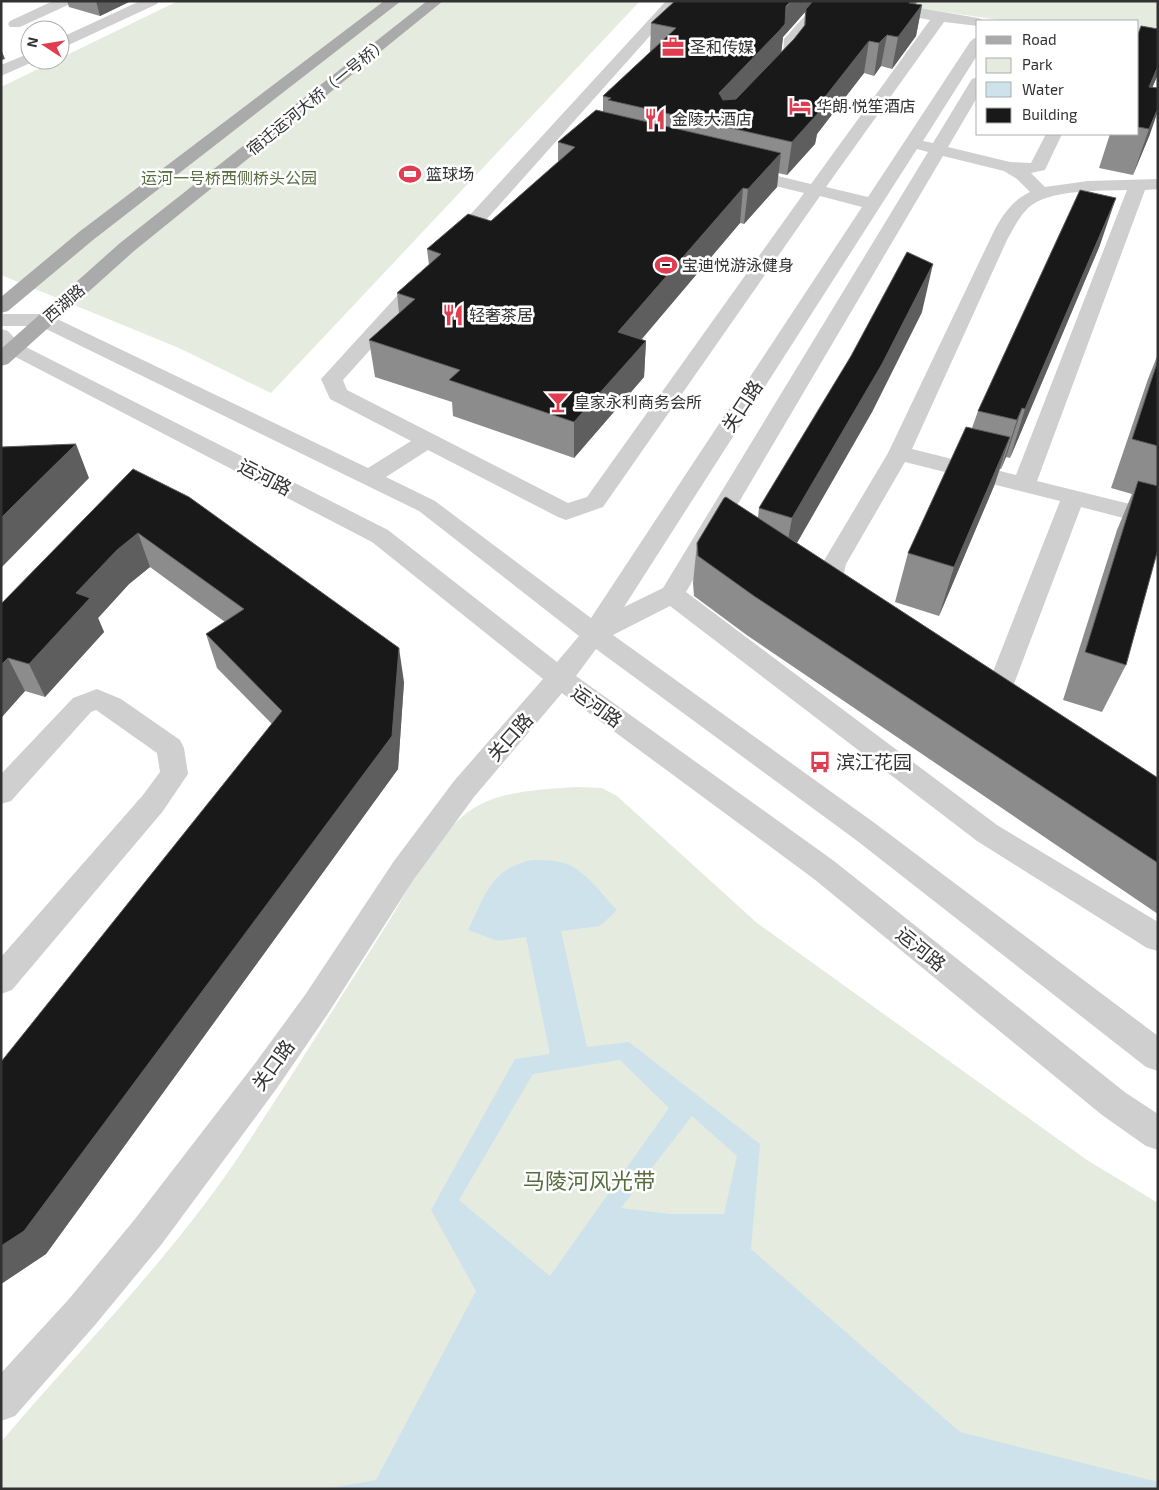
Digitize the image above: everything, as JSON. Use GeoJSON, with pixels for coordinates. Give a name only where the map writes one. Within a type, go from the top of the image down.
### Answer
{"type":"FeatureCollection","features":[{"type":"Feature","properties":{"kind":"main road","name":"宿迁运河大桥（一号桥）"},"geometry":{"type":"LineString","coordinates":[[86,236],[394,1]]}},
{"type":"Feature","properties":{"kind":"main road","name":"宿迁运河大桥（一号桥）"},"geometry":{"type":"LineString","coordinates":[[127,247],[436,1]]}},
{"type":"Feature","properties":{"kind":"main road","name":"西湖路"},"geometry":{"type":"LineString","coordinates":[[1,307],[86,236]]}},
{"type":"Feature","properties":{"kind":"main road","name":"西湖路"},"geometry":{"type":"LineString","coordinates":[[5,348],[44,320],[127,247]]}},
{"type":"Feature","properties":{"kind":"street"},"geometry":{"type":"LineString","coordinates":[[7,24],[65,1]]}},
{"type":"Feature","properties":{"kind":"street"},"geometry":{"type":"LineString","coordinates":[[70,37],[152,1]]}},
{"type":"Feature","properties":{"kind":"street"},"geometry":{"type":"LineString","coordinates":[[674,1],[332,379],[338,394],[566,512],[595,502],[815,190],[940,17]]}},
{"type":"Feature","properties":{"kind":"street"},"geometry":{"type":"LineString","coordinates":[[764,87],[791,56],[792,39],[826,1]]}},
{"type":"Feature","properties":{"kind":"street"},"geometry":{"type":"LineString","coordinates":[[852,1],[976,22]]}},
{"type":"Feature","properties":{"kind":"street"},"geometry":{"type":"LineString","coordinates":[[7,24],[20,27]]}},
{"type":"Feature","properties":{"kind":"street","name":"关口路"},"geometry":{"type":"LineString","coordinates":[[9,1383],[82,1312],[148,1232],[316,1005],[404,870],[458,796],[560,678],[594,634],[976,45]]}},
{"type":"Feature","properties":{"kind":"street"},"geometry":{"type":"LineString","coordinates":[[1,71],[20,62]]}},
{"type":"Feature","properties":{"kind":"street"},"geometry":{"type":"LineString","coordinates":[[594,634],[672,594],[976,85]]}},
{"type":"Feature","properties":{"kind":"street"},"geometry":{"type":"LineString","coordinates":[[559,128],[578,133]]}},
{"type":"Feature","properties":{"kind":"street"},"geometry":{"type":"LineString","coordinates":[[1041,193],[1039,166],[1054,135]]}},
{"type":"Feature","properties":{"kind":"street"},"geometry":{"type":"LineString","coordinates":[[913,143],[1010,167],[1032,168],[1039,166]]}},
{"type":"Feature","properties":{"kind":"street"},"geometry":{"type":"LineString","coordinates":[[1010,167],[1022,175],[1041,193]]}},
{"type":"Feature","properties":{"kind":"street"},"geometry":{"type":"LineString","coordinates":[[722,168],[874,204]]}},
{"type":"Feature","properties":{"kind":"street"},"geometry":{"type":"LineString","coordinates":[[867,612],[842,596],[830,579],[834,564],[899,453],[1011,218],[1024,202],[1041,193],[1082,188],[1148,184],[1024,485]]}},
{"type":"Feature","properties":{"kind":"street"},"geometry":{"type":"LineString","coordinates":[[1,320],[44,320],[427,506],[594,634],[866,832],[1158,1056]]}},
{"type":"Feature","properties":{"kind":"street","name":"运河路"},"geometry":{"type":"LineString","coordinates":[[5,348],[380,536],[560,678],[824,870],[1114,1104],[1158,1134]]}},
{"type":"Feature","properties":{"kind":"street"},"geometry":{"type":"LineString","coordinates":[[370,478],[427,440]]}},
{"type":"Feature","properties":{"kind":"street"},"geometry":{"type":"LineString","coordinates":[[899,453],[1158,519]]}},
{"type":"Feature","properties":{"kind":"street"},"geometry":{"type":"LineString","coordinates":[[1017,714],[986,690],[1073,497]]}},
{"type":"Feature","properties":{"kind":"street"},"geometry":{"type":"LineString","coordinates":[[672,594],[987,833],[1158,938]]}},
{"type":"Feature","properties":{"kind":"street"},"geometry":{"type":"LineString","coordinates":[[1,793],[82,704],[97,699],[112,706],[170,748],[174,774],[153,804],[1,980]]}},
{"type":"Feature","properties":{"kind":"green space","name":"运河一号桥西侧桥头公园"},"geometry":{"type":"Polygon","coordinates":[[[178,1],[640,1],[271,393],[179,348],[1,275],[1,87],[36,70],[70,70],[70,53],[178,1]]]}},
{"type":"Feature","properties":{"kind":"green space"},"geometry":{"type":"Polygon","coordinates":[[[869,1],[1158,1],[1158,38],[1139,36],[1139,20],[999,20],[869,1]]]}},
{"type":"Feature","properties":{"kind":"green space","name":"马陵河风光带"},"geometry":{"type":"Polygon","coordinates":[[[576,787],[602,788],[617,796],[757,923],[1087,1160],[1158,1203],[1158,1489],[1,1489],[1,1442],[121,1306],[207,1202],[272,1106],[429,854],[440,840],[464,815],[489,800],[517,793],[576,787]]]}},
{"type":"Feature","properties":{"kind":"water"},"geometry":{"type":"Polygon","coordinates":[[[539,860],[557,861],[568,865],[584,875],[617,910],[600,926],[561,931],[587,1047],[629,1042],[760,1144],[751,1249],[960,1432],[1158,1482],[1158,1489],[325,1489],[376,1480],[476,1291],[431,1210],[515,1059],[550,1054],[526,937],[498,941],[468,930],[491,885],[507,870],[518,864],[539,860]],[[620,1060],[533,1074],[459,1200],[550,1276],[669,1108],[620,1060]],[[692,1116],[621,1208],[670,1214],[724,1214],[737,1156],[692,1116]]]}},
{"type":"Feature","properties":{"kind":"building"},"geometry":{"type":"Polygon","coordinates":[[[675,1],[791,1],[786,6],[785,24],[719,93],[723,100],[736,99],[794,39],[805,25],[806,9],[813,1],[910,1],[909,3],[922,5],[898,37],[887,35],[879,43],[869,41],[814,111],[820,111],[792,142],[608,100],[611,98],[603,96],[676,28],[651,23],[675,1]]]}},
{"type":"Feature","properties":{"kind":"building"},"geometry":{"type":"Polygon","coordinates":[[[1141,26],[1158,29],[1158,66],[1149,87],[1158,88],[1158,108],[1149,129],[1139,127],[1139,31],[1141,26]]]}},
{"type":"Feature","properties":{"kind":"building"},"geometry":{"type":"Polygon","coordinates":[[[596,110],[781,153],[748,189],[743,188],[618,332],[646,341],[574,422],[449,380],[460,370],[369,340],[415,299],[397,293],[441,254],[427,249],[468,214],[491,221],[575,147],[558,142],[596,110]]]}},
{"type":"Feature","properties":{"kind":"building"},"geometry":{"type":"Polygon","coordinates":[[[1080,190],[1116,198],[1025,409],[1022,408],[1017,420],[978,411],[1080,190]]]}},
{"type":"Feature","properties":{"kind":"building"},"geometry":{"type":"Polygon","coordinates":[[[907,252],[933,264],[882,364],[792,518],[759,508],[851,356],[907,252]]]}},
{"type":"Feature","properties":{"kind":"building"},"geometry":{"type":"Polygon","coordinates":[[[1158,360],[1158,446],[1132,439],[1158,360]]]}},
{"type":"Feature","properties":{"kind":"building"},"geometry":{"type":"Polygon","coordinates":[[[966,427],[1010,437],[954,567],[908,553],[966,427]]]}},
{"type":"Feature","properties":{"kind":"building"},"geometry":{"type":"Polygon","coordinates":[[[76,444],[1,518],[1,447],[76,444]]]}},
{"type":"Feature","properties":{"kind":"building"},"geometry":{"type":"Polygon","coordinates":[[[133,469],[189,497],[399,648],[392,736],[24,1231],[1,1246],[1,1062],[282,711],[206,634],[244,609],[138,533],[117,550],[76,593],[90,598],[29,664],[8,658],[1,665],[1,604],[133,469]]]}},
{"type":"Feature","properties":{"kind":"building"},"geometry":{"type":"Polygon","coordinates":[[[1138,481],[1158,486],[1158,549],[1126,665],[1085,652],[1138,481]]]}},
{"type":"Feature","properties":{"kind":"building"},"geometry":{"type":"Polygon","coordinates":[[[726,497],[1158,778],[1158,863],[754,596],[698,556],[697,543],[726,497]]]}},
{"type":"Feature","properties":{"kind":"place","name":"圣和传媒"},"geometry":{"type":"Point","coordinates":[673,47]}},
{"type":"Feature","properties":{"kind":"place","name":"华朗·悦笙酒店"},"geometry":{"type":"Point","coordinates":[800,106]}},
{"type":"Feature","properties":{"kind":"place","name":"金陵大酒店"},"geometry":{"type":"Point","coordinates":[655,119]}},
{"type":"Feature","properties":{"kind":"place","name":"篮球场"},"geometry":{"type":"Point","coordinates":[410,174]}},
{"type":"Feature","properties":{"kind":"place","name":"宝迪悦游泳健身"},"geometry":{"type":"Point","coordinates":[666,265]}},
{"type":"Feature","properties":{"kind":"place","name":"轻奢茶居"},"geometry":{"type":"Point","coordinates":[453,315]}},
{"type":"Feature","properties":{"kind":"place","name":"皇家永利商务会所"},"geometry":{"type":"Point","coordinates":[558,402]}},
{"type":"Feature","properties":{"kind":"place","name":"滨江花园"},"geometry":{"type":"Point","coordinates":[820,762]}}]}
